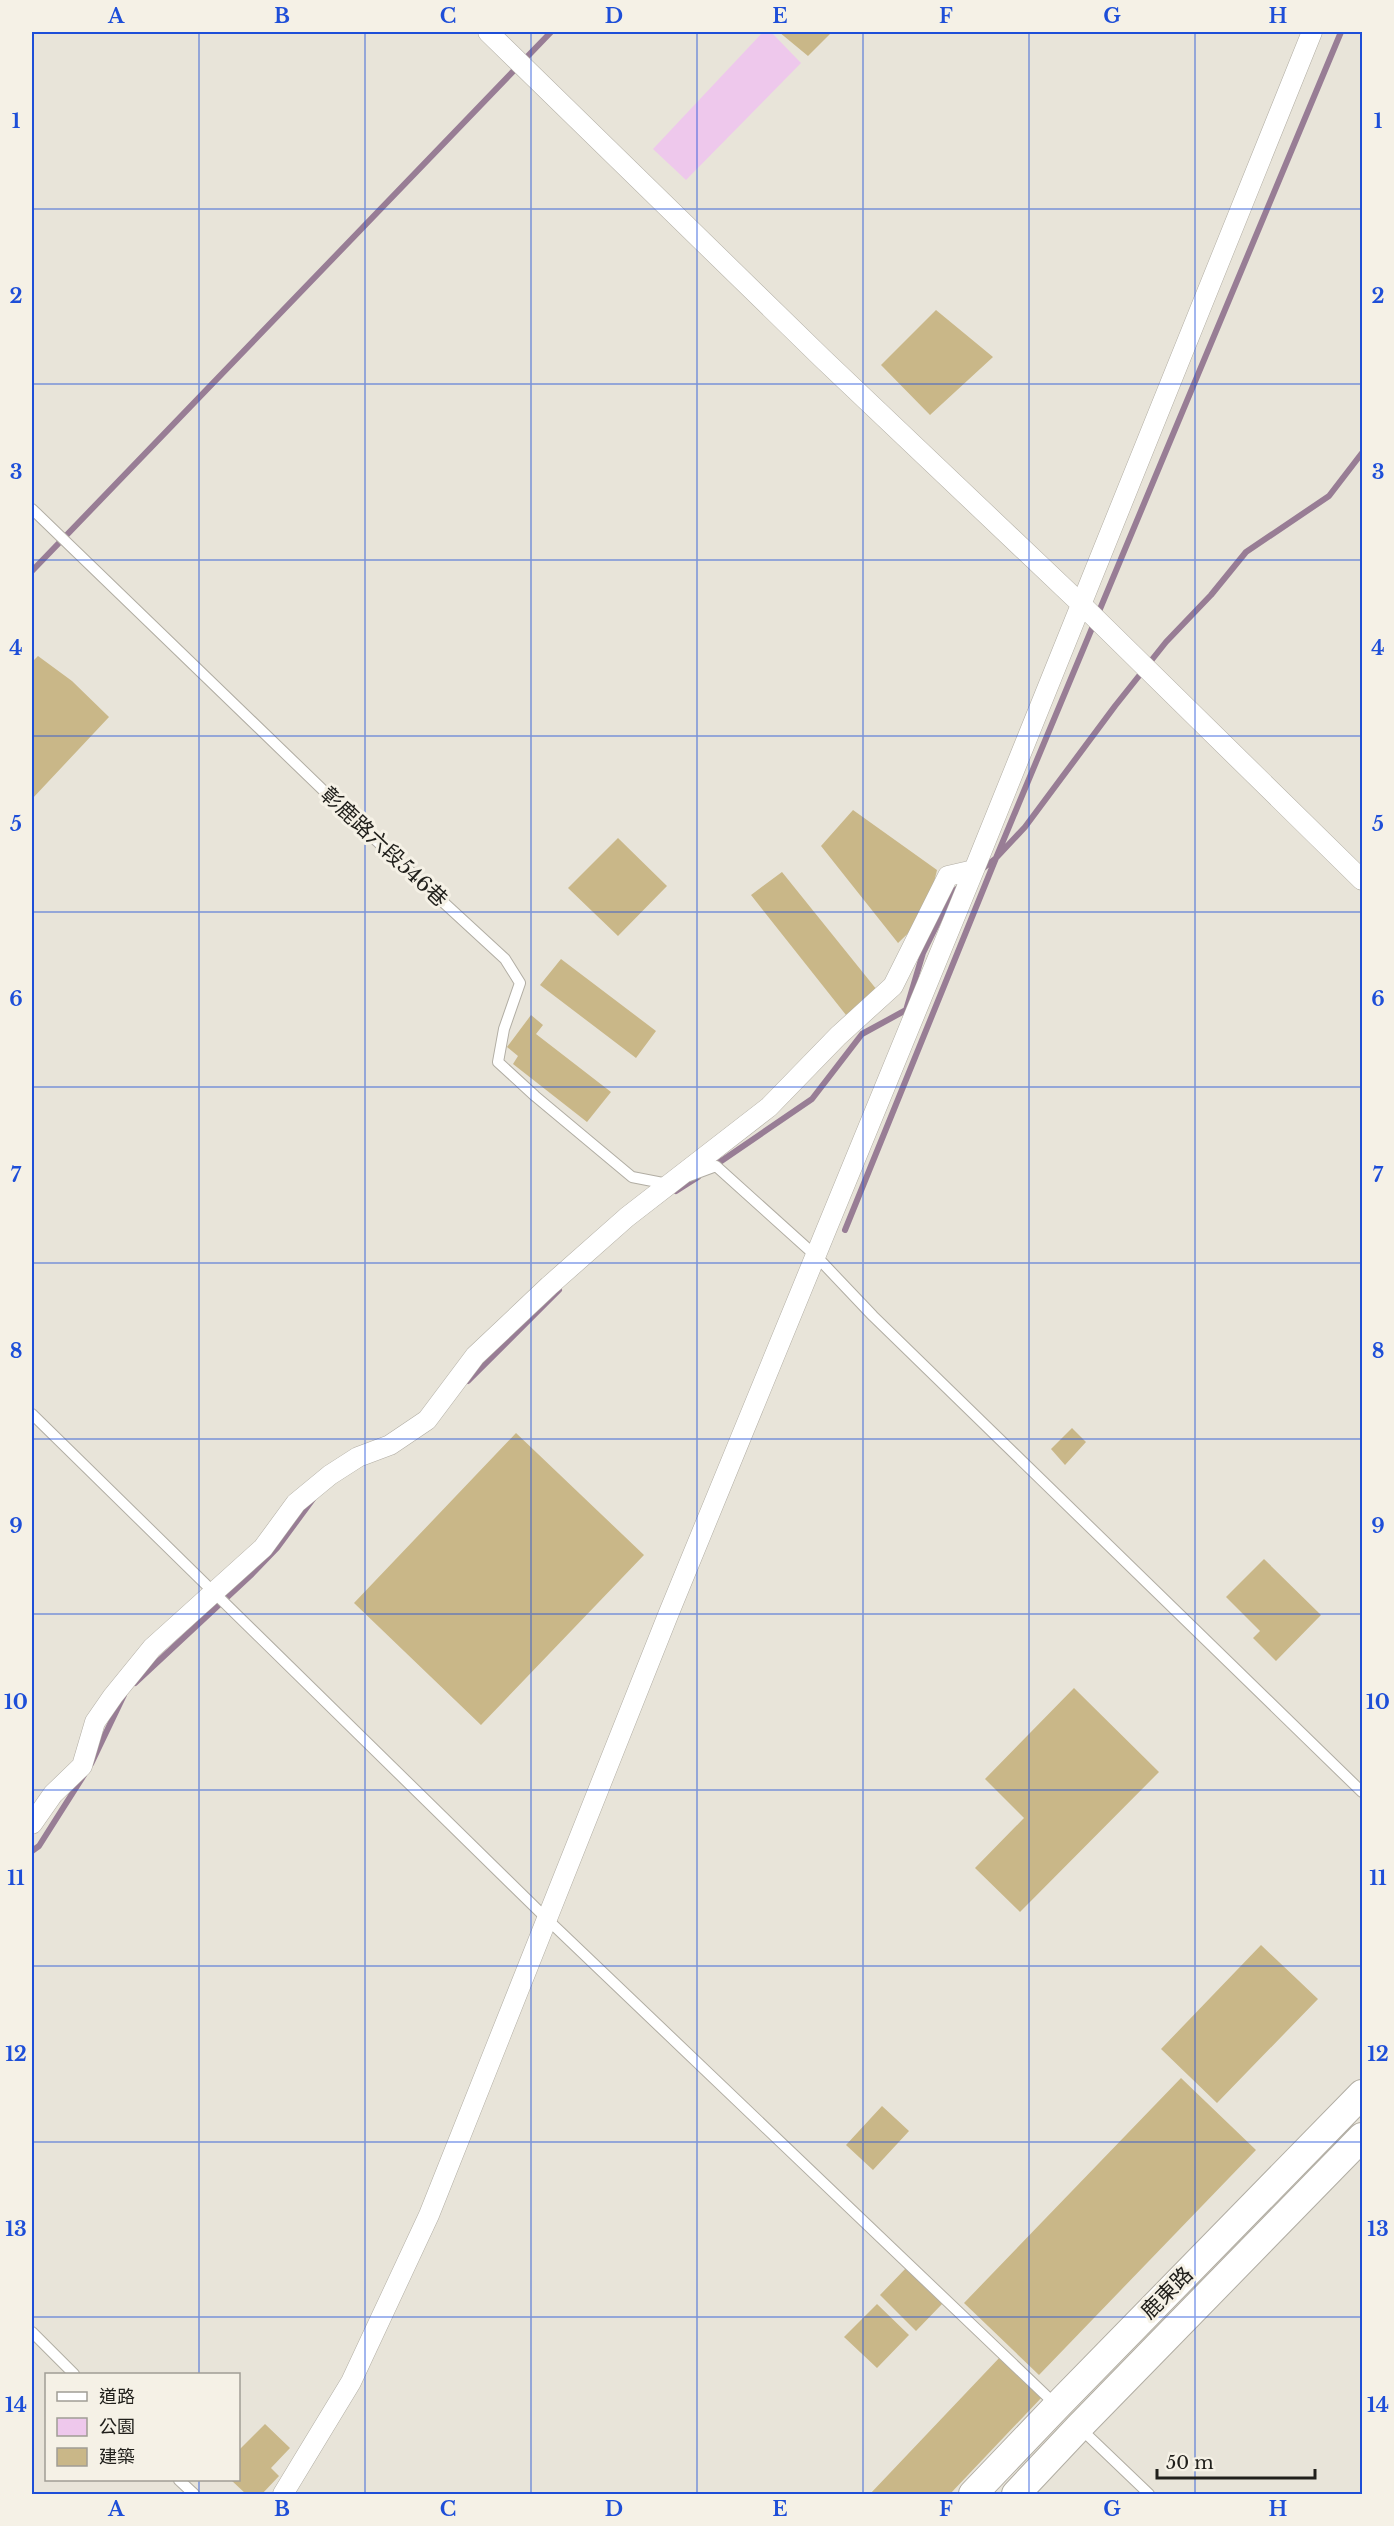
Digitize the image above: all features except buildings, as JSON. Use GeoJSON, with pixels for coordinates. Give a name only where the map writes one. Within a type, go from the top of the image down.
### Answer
{"type":"FeatureCollection","features":[{"type":"Feature","properties":{"kind":"street"},"geometry":{"type":"LineString","coordinates":[[488,32],[822,358],[1082,605],[1362,880]]}},
{"type":"Feature","properties":{"kind":"street"},"geometry":{"type":"LineString","coordinates":[[283,2494],[351,2382],[424,2225],[668,1616],[817,1257],[1312,32]]}},
{"type":"Feature","properties":{"kind":"street"},"geometry":{"type":"LineString","coordinates":[[32,1824],[53,1794],[82,1766],[95,1722],[152,1648],[263,1548],[296,1503],[330,1475],[358,1458],[390,1445],[427,1420],[474,1356],[549,1286],[667,1184],[769,1107],[838,1036],[893,986],[948,876],[974,870]]}},
{"type":"Feature","properties":{"kind":"street","name":"鹿東路"},"geometry":{"type":"LineString","coordinates":[[1016,2494],[1068,2416],[1362,2094]]}},
{"type":"Feature","properties":{"kind":"street","name":"鹿東路"},"geometry":{"type":"LineString","coordinates":[[973,2494],[1068,2416],[1362,2137]]}},
{"type":"Feature","properties":{"kind":"lane","name":"彰鹿路六段546巷"},"geometry":{"type":"LineString","coordinates":[[32,509],[354,820],[505,959],[520,983],[504,1029],[498,1062],[632,1177],[667,1184]]}},
{"type":"Feature","properties":{"kind":"lane"},"geometry":{"type":"LineString","coordinates":[[667,1184],[716,1166],[817,1257],[873,1316],[1362,1792]]}},
{"type":"Feature","properties":{"kind":"lane"},"geometry":{"type":"LineString","coordinates":[[32,1414],[548,1920],[1149,2494]]}},
{"type":"Feature","properties":{"kind":"lane"},"geometry":{"type":"LineString","coordinates":[[32,2332],[73,2373]]}},
{"type":"Feature","properties":{"kind":"lane"},"geometry":{"type":"LineString","coordinates":[[180,2481],[194,2494]]}},
{"type":"Feature","properties":{"kind":"green space"},"geometry":{"type":"Polygon","coordinates":[[[763,32],[771,32],[801,63],[686,180],[653,149],[763,32]]]}},
{"type":"Feature","properties":{"kind":"waterway"},"geometry":{"type":"LineString","coordinates":[[32,571],[551,32]]}},
{"type":"Feature","properties":{"kind":"waterway"},"geometry":{"type":"LineString","coordinates":[[845,1230],[996,858],[1341,32]]}},
{"type":"Feature","properties":{"kind":"waterway"},"geometry":{"type":"LineString","coordinates":[[981,870],[996,858],[1025,827],[1166,642],[1211,595],[1246,552],[1329,496],[1362,453]]}},
{"type":"Feature","properties":{"kind":"waterway"},"geometry":{"type":"LineString","coordinates":[[714,1166],[812,1099],[862,1034],[906,1010],[923,953],[953,892],[961,886]]}},
{"type":"Feature","properties":{"kind":"waterway"},"geometry":{"type":"LineString","coordinates":[[676,1191],[698,1177]]}},
{"type":"Feature","properties":{"kind":"waterway"},"geometry":{"type":"LineString","coordinates":[[468,1381],[559,1290]]}},
{"type":"Feature","properties":{"kind":"waterway"},"geometry":{"type":"LineString","coordinates":[[135,1683],[252,1574],[277,1548],[313,1499]]}},
{"type":"Feature","properties":{"kind":"waterway"},"geometry":{"type":"LineString","coordinates":[[91,1764],[124,1695]]}},
{"type":"Feature","properties":{"kind":"waterway"},"geometry":{"type":"LineString","coordinates":[[32,1851],[39,1846],[84,1775]]}}]}
